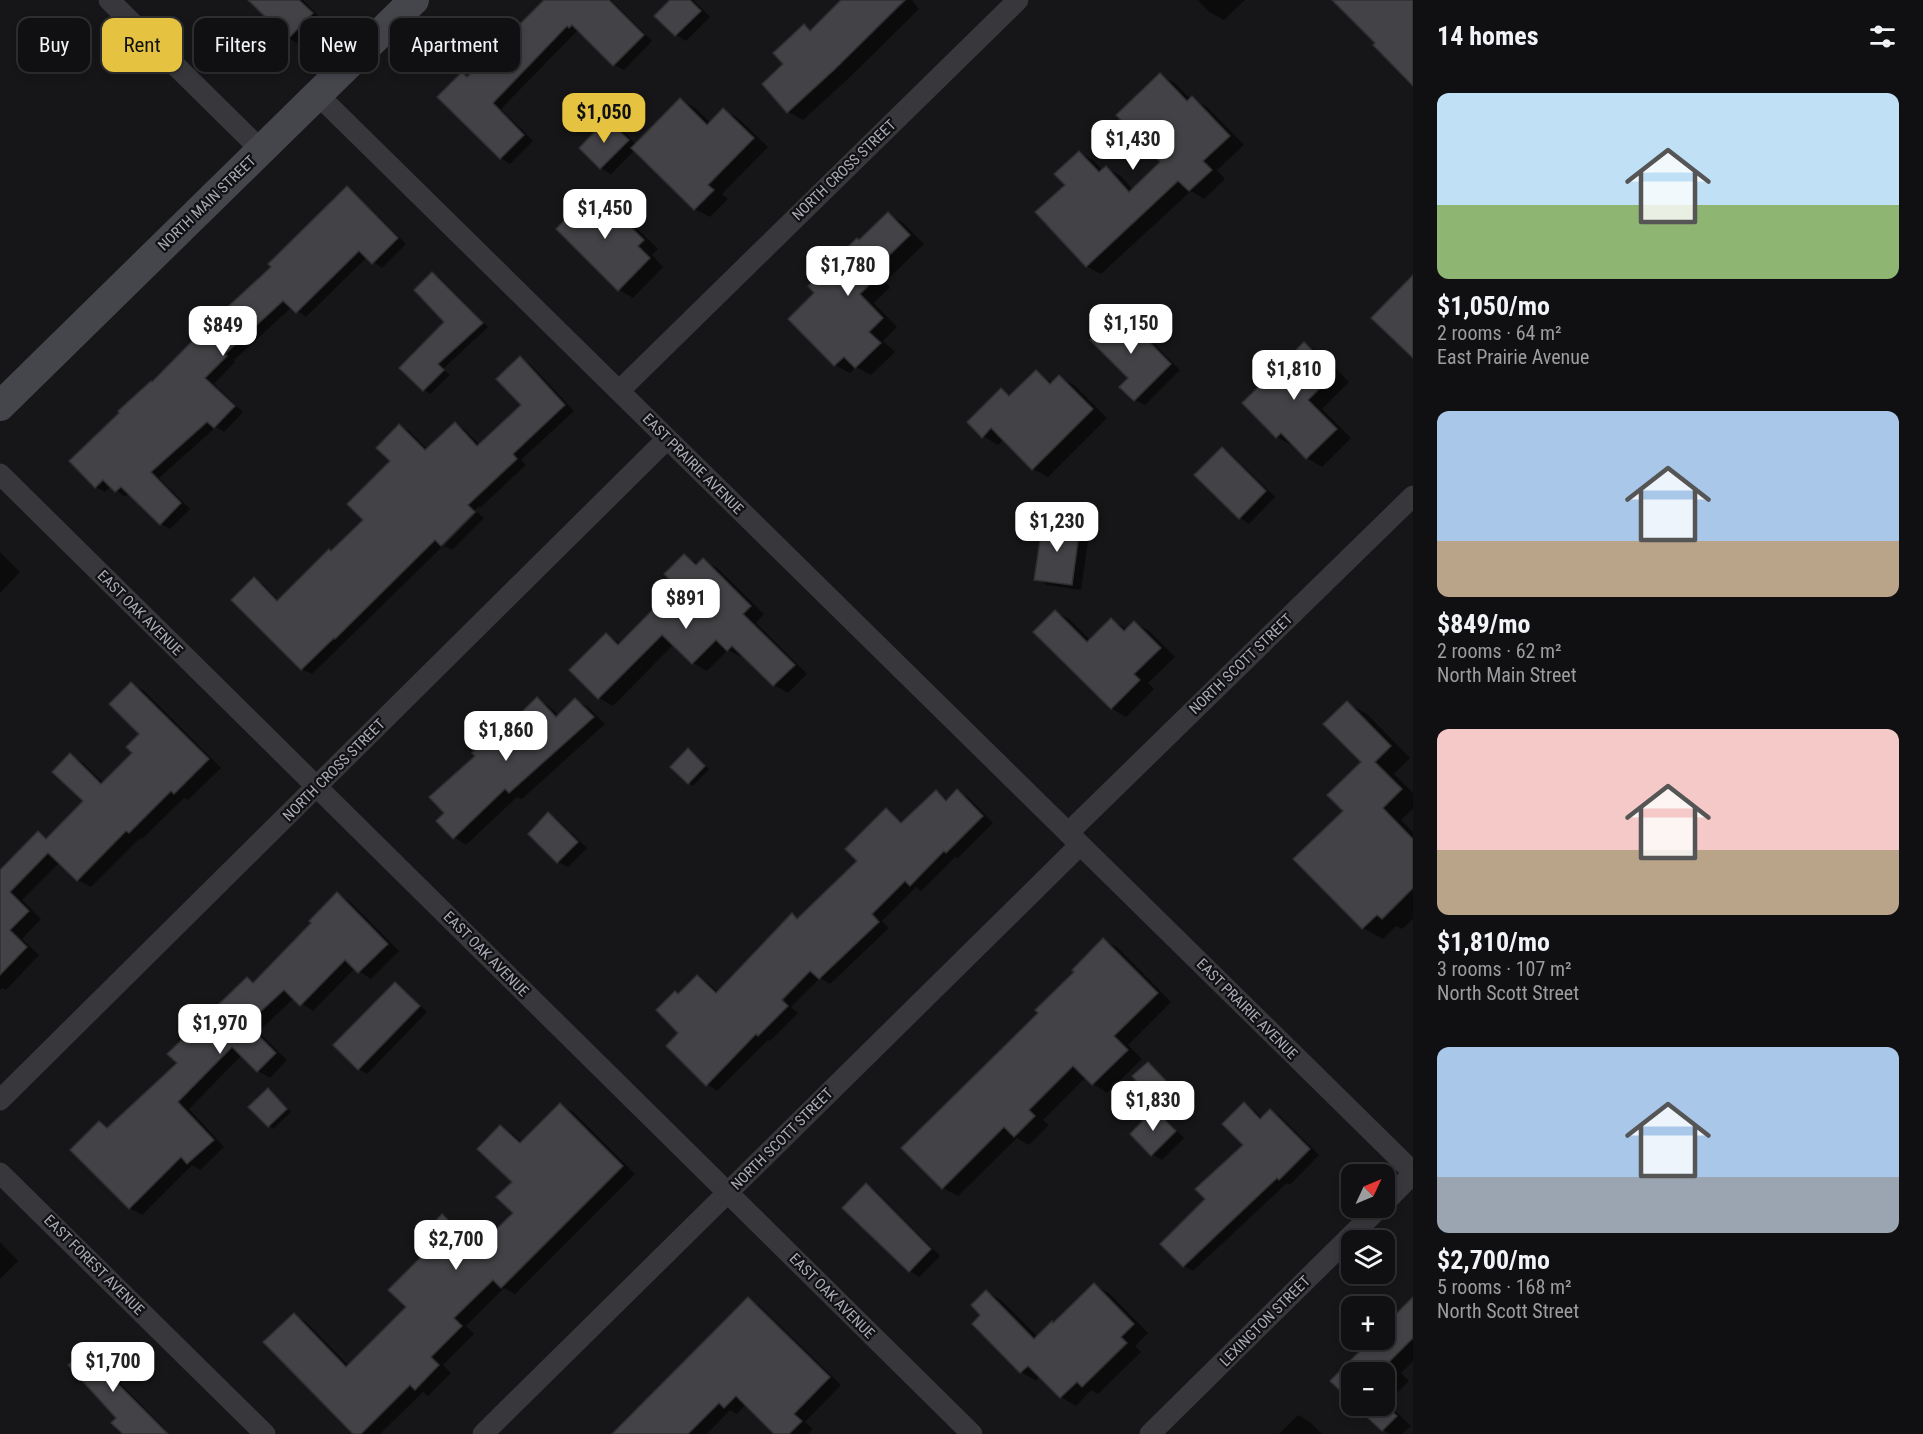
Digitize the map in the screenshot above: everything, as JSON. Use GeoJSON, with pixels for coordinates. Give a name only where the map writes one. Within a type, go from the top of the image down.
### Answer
{"type":"FeatureCollection","features":[{"type":"Feature","properties":{"kind":"street"},"geometry":{"type":"LineString","coordinates":[[109,0],[261,150]]}},
{"type":"Feature","properties":{"kind":"street","name":"NORTH MAIN STREET"},"geometry":{"type":"LineString","coordinates":[[0,406],[414,0]]}},
{"type":"Feature","properties":{"kind":"street","name":"NORTH CROSS STREET"},"geometry":{"type":"LineString","coordinates":[[619,391],[1018,0]]}},
{"type":"Feature","properties":{"kind":"street","name":"EAST PRAIRIE AVENUE"},"geometry":{"type":"LineString","coordinates":[[318,95],[1413,1173]]}},
{"type":"Feature","properties":{"kind":"street","name":"NORTH CROSS STREET"},"geometry":{"type":"LineString","coordinates":[[0,1100],[667,439]]}},
{"type":"Feature","properties":{"kind":"street","name":"EAST OAK AVENUE"},"geometry":{"type":"LineString","coordinates":[[0,474],[972,1434]]}},
{"type":"Feature","properties":{"kind":"street","name":"NORTH SCOTT STREET"},"geometry":{"type":"LineString","coordinates":[[483,1434],[728,1193],[1413,496]]}},
{"type":"Feature","properties":{"kind":"street","name":"EAST FOREST AVENUE"},"geometry":{"type":"LineString","coordinates":[[0,1173],[265,1434]]}},
{"type":"Feature","properties":{"kind":"street"},"geometry":{"type":"LineString","coordinates":[[1395,1192],[1413,1173]]}},
{"type":"Feature","properties":{"kind":"street","name":"LEXINGTON STREET"},"geometry":{"type":"LineString","coordinates":[[1150,1434],[1369,1218]]}},
{"type":"Feature","properties":{"kind":"building"},"geometry":{"type":"Polygon","coordinates":[[[248,0],[299,0],[313,13],[308,18],[300,18],[300,27],[288,39],[288,18],[266,18],[248,0]]]}},
{"type":"Feature","properties":{"kind":"building"},"geometry":{"type":"Polygon","coordinates":[[[544,0],[609,0],[644,35],[613,66],[572,25],[569,28],[567,26],[493,103],[524,135],[500,159],[437,97],[462,72],[467,77],[472,72],[520,72],[520,24],[544,0]]]}},
{"type":"Feature","properties":{"kind":"building"},"geometry":{"type":"Polygon","coordinates":[[[670,0],[690,0],[701,11],[675,36],[654,16],[670,0]]]}},
{"type":"Feature","properties":{"kind":"building"},"geometry":{"type":"Polygon","coordinates":[[[841,0],[905,0],[787,113],[762,84],[783,64],[773,53],[804,24],[810,31],[841,0]]]}},
{"type":"Feature","properties":{"kind":"building"},"geometry":{"type":"Polygon","coordinates":[[[1332,0],[1413,0],[1413,86],[1373,45],[1375,43],[1332,0]]]}},
{"type":"Feature","properties":{"kind":"building"},"geometry":{"type":"Polygon","coordinates":[[[1160,73],[1187,101],[1192,96],[1230,136],[1203,161],[1212,170],[1189,191],[1178,181],[1086,267],[1035,212],[1065,185],[1054,174],[1079,151],[1099,172],[1106,166],[1129,192],[1160,162],[1116,115],[1160,73]]]}},
{"type":"Feature","properties":{"kind":"building"},"geometry":{"type":"Polygon","coordinates":[[[680,98],[707,125],[723,108],[754,138],[708,185],[714,190],[694,210],[631,148],[680,98]]]}},
{"type":"Feature","properties":{"kind":"building"},"geometry":{"type":"Polygon","coordinates":[[[607,119],[629,140],[600,169],[579,148],[607,119]]]}},
{"type":"Feature","properties":{"kind":"building"},"geometry":{"type":"Polygon","coordinates":[[[347,186],[398,238],[372,264],[359,251],[296,313],[283,301],[225,354],[227,356],[205,378],[235,406],[214,428],[207,422],[151,472],[181,503],[160,525],[121,487],[115,492],[103,480],[95,488],[69,461],[119,413],[118,411],[152,382],[206,327],[271,267],[268,264],[347,186]]]}},
{"type":"Feature","properties":{"kind":"building"},"geometry":{"type":"Polygon","coordinates":[[[594,190],[644,240],[638,246],[650,258],[618,291],[556,229],[594,190]]]}},
{"type":"Feature","properties":{"kind":"building"},"geometry":{"type":"Polygon","coordinates":[[[888,212],[910,235],[871,273],[876,278],[860,294],[883,318],[869,332],[881,343],[855,368],[844,357],[834,366],[788,319],[814,293],[808,286],[857,238],[859,240],[888,212]]]}},
{"type":"Feature","properties":{"kind":"building"},"geometry":{"type":"Polygon","coordinates":[[[432,272],[483,323],[438,364],[444,370],[423,391],[399,368],[444,322],[414,290],[432,272]]]}},
{"type":"Feature","properties":{"kind":"building"},"geometry":{"type":"Polygon","coordinates":[[[1413,275],[1413,358],[1371,318],[1413,275]]]}},
{"type":"Feature","properties":{"kind":"building"},"geometry":{"type":"Polygon","coordinates":[[[1119,311],[1171,364],[1134,401],[1119,387],[1128,378],[1090,340],[1119,311]]]}},
{"type":"Feature","properties":{"kind":"building"},"geometry":{"type":"Polygon","coordinates":[[[1304,342],[1335,373],[1308,400],[1337,429],[1306,459],[1281,433],[1276,438],[1242,403],[1304,342]]]}},
{"type":"Feature","properties":{"kind":"building"},"geometry":{"type":"Polygon","coordinates":[[[520,356],[565,405],[513,454],[517,459],[468,505],[475,512],[441,546],[435,540],[301,670],[231,600],[254,577],[277,601],[329,549],[331,551],[363,520],[347,504],[390,461],[376,448],[399,424],[425,450],[455,422],[477,446],[521,405],[496,379],[520,356]]]}},
{"type":"Feature","properties":{"kind":"building"},"geometry":{"type":"Polygon","coordinates":[[[1036,370],[1050,384],[1059,375],[1093,409],[1032,470],[991,428],[982,438],[967,422],[1001,388],[1009,396],[1036,370]]]}},
{"type":"Feature","properties":{"kind":"building"},"geometry":{"type":"Polygon","coordinates":[[[1222,447],[1266,491],[1239,519],[1194,475],[1222,447]]]}},
{"type":"Feature","properties":{"kind":"building"},"geometry":{"type":"Polygon","coordinates":[[[1043,521],[1080,527],[1072,585],[1034,580],[1043,521]]]}},
{"type":"Feature","properties":{"kind":"building"},"geometry":{"type":"Polygon","coordinates":[[[684,554],[696,565],[703,558],[751,606],[743,614],[795,665],[773,686],[732,646],[727,651],[716,640],[692,664],[662,635],[598,699],[569,670],[606,633],[618,645],[676,586],[664,574],[684,554]]]}},
{"type":"Feature","properties":{"kind":"building"},"geometry":{"type":"Polygon","coordinates":[[[1055,610],[1087,642],[1111,618],[1124,631],[1134,621],[1161,648],[1134,674],[1140,680],[1111,709],[1033,632],[1055,610]]]}},
{"type":"Feature","properties":{"kind":"building"},"geometry":{"type":"Polygon","coordinates":[[[131,682],[209,759],[174,794],[171,791],[129,833],[126,831],[77,881],[48,853],[10,892],[29,911],[10,930],[27,947],[0,975],[0,870],[38,831],[46,839],[83,801],[52,772],[70,753],[101,784],[132,753],[126,747],[139,734],[109,704],[131,682]]]}},
{"type":"Feature","properties":{"kind":"building"},"geometry":{"type":"Polygon","coordinates":[[[537,697],[556,717],[575,698],[594,717],[509,793],[505,789],[453,839],[436,821],[444,813],[429,797],[475,756],[472,753],[498,729],[501,732],[537,697]]]}},
{"type":"Feature","properties":{"kind":"building"},"geometry":{"type":"Polygon","coordinates":[[[1347,701],[1391,746],[1375,762],[1402,789],[1383,808],[1413,839],[1413,888],[1382,919],[1377,915],[1362,929],[1293,859],[1343,811],[1327,795],[1361,762],[1323,724],[1347,701]]]}},
{"type":"Feature","properties":{"kind":"building"},"geometry":{"type":"Polygon","coordinates":[[[688,748],[705,766],[688,784],[670,767],[688,748]]]}},
{"type":"Feature","properties":{"kind":"building"},"geometry":{"type":"Polygon","coordinates":[[[957,789],[983,816],[910,886],[905,881],[872,914],[879,922],[819,979],[810,971],[782,1000],[788,1006],[758,1036],[756,1034],[706,1086],[666,1046],[678,1033],[656,1010],[675,991],[678,994],[697,975],[716,993],[792,913],[797,919],[857,861],[845,849],[886,808],[901,823],[936,790],[946,801],[957,789]]]}},
{"type":"Feature","properties":{"kind":"building"},"geometry":{"type":"Polygon","coordinates":[[[548,812],[578,842],[557,863],[528,834],[548,812]]]}},
{"type":"Feature","properties":{"kind":"building"},"geometry":{"type":"Polygon","coordinates":[[[337,892],[388,944],[358,973],[345,960],[300,1006],[284,990],[247,1024],[276,1053],[257,1072],[232,1047],[178,1102],[214,1140],[187,1164],[181,1157],[129,1209],[70,1150],[99,1121],[107,1128],[177,1063],[167,1054],[247,977],[253,983],[311,923],[309,921],[337,892]]]}},
{"type":"Feature","properties":{"kind":"building"},"geometry":{"type":"Polygon","coordinates":[[[1103,938],[1158,993],[1114,1036],[1128,1050],[1092,1085],[1073,1066],[1029,1110],[1035,1116],[1014,1137],[1004,1127],[942,1189],[901,1148],[1038,1013],[1035,1010],[1074,972],[1072,970],[1103,938]]]}},
{"type":"Feature","properties":{"kind":"building"},"geometry":{"type":"Polygon","coordinates":[[[395,982],[420,1006],[358,1070],[333,1045],[395,982]]]}},
{"type":"Feature","properties":{"kind":"building"},"geometry":{"type":"Polygon","coordinates":[[[1148,1062],[1166,1081],[1149,1096],[1132,1076],[1148,1062]]]}},
{"type":"Feature","properties":{"kind":"building"},"geometry":{"type":"Polygon","coordinates":[[[268,1088],[287,1109],[268,1127],[248,1107],[268,1088]]]}},
{"type":"Feature","properties":{"kind":"building"},"geometry":{"type":"Polygon","coordinates":[[[1244,1102],[1260,1119],[1270,1109],[1310,1149],[1183,1267],[1160,1244],[1205,1199],[1195,1189],[1243,1145],[1222,1124],[1244,1102]]]}},
{"type":"Feature","properties":{"kind":"building"},"geometry":{"type":"Polygon","coordinates":[[[560,1103],[623,1166],[501,1288],[493,1280],[454,1318],[462,1326],[431,1357],[439,1365],[415,1390],[410,1385],[361,1434],[353,1434],[263,1342],[294,1313],[346,1367],[406,1307],[388,1290],[434,1244],[424,1233],[442,1214],[477,1248],[513,1213],[496,1197],[512,1182],[477,1149],[500,1125],[520,1143],[560,1103]]]}},
{"type":"Feature","properties":{"kind":"building"},"geometry":{"type":"Polygon","coordinates":[[[1154,1109],[1176,1131],[1151,1156],[1130,1134],[1154,1109]]]}},
{"type":"Feature","properties":{"kind":"building"},"geometry":{"type":"Polygon","coordinates":[[[866,1183],[931,1249],[909,1272],[842,1208],[866,1183]]]}},
{"type":"Feature","properties":{"kind":"building"},"geometry":{"type":"Polygon","coordinates":[[[1094,1283],[1134,1324],[1121,1337],[1127,1343],[1082,1387],[1077,1382],[1060,1398],[1028,1366],[1020,1373],[972,1324],[980,1315],[971,1305],[986,1290],[1034,1339],[1094,1283]]]}},
{"type":"Feature","properties":{"kind":"building"},"geometry":{"type":"Polygon","coordinates":[[[748,1297],[830,1377],[794,1414],[802,1421],[789,1434],[774,1434],[736,1396],[724,1408],[719,1403],[688,1434],[612,1434],[748,1297]]]}},
{"type":"Feature","properties":{"kind":"building"},"geometry":{"type":"Polygon","coordinates":[[[1413,1297],[1413,1338],[1389,1362],[1349,1362],[1361,1350],[1395,1350],[1395,1315],[1413,1297]]]}},
{"type":"Feature","properties":{"kind":"building"},"geometry":{"type":"Polygon","coordinates":[[[93,1342],[119,1370],[111,1377],[168,1434],[123,1434],[111,1423],[116,1418],[68,1365],[93,1342]]]}},
{"type":"Feature","properties":{"kind":"building"},"geometry":{"type":"Polygon","coordinates":[[[1341,1370],[1341,1392],[1330,1381],[1341,1370]]]}},
{"type":"Feature","properties":{"kind":"building"},"geometry":{"type":"Polygon","coordinates":[[[1395,1414],[1397,1416],[1382,1431],[1366,1416],[1395,1416],[1395,1414]]]}}]}
